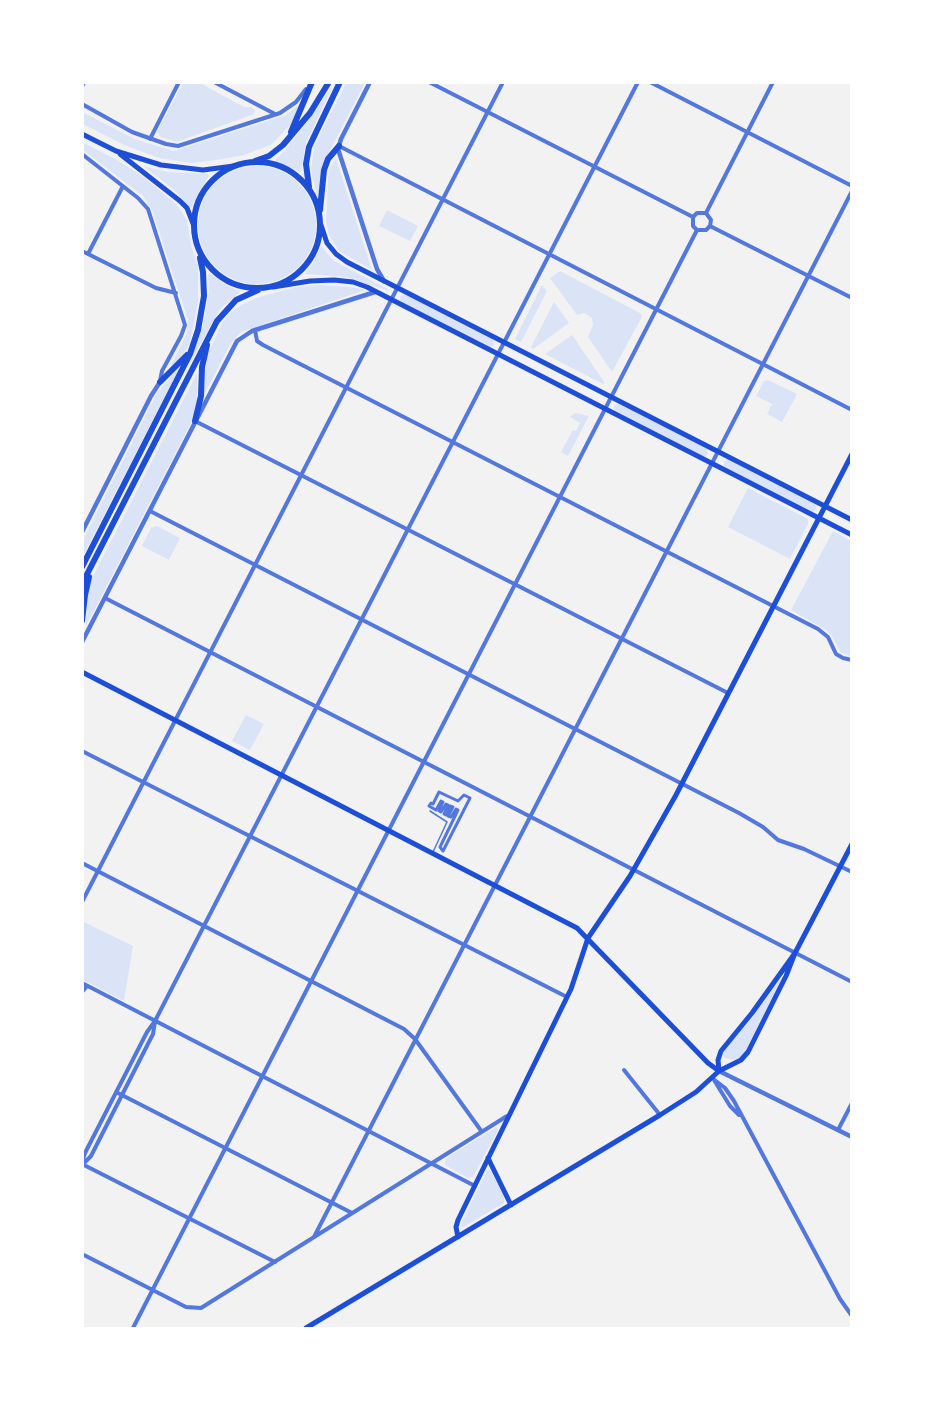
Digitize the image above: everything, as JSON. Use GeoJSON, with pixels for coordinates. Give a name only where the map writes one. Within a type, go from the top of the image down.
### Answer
{"type":"FeatureCollection","features":[{"type":"Feature","properties":{"kind":"main road"},"geometry":{"type":"LineString","coordinates":[[283,145],[312,82]]}},
{"type":"Feature","properties":{"kind":"main road"},"geometry":{"type":"LineString","coordinates":[[82,134],[116,151],[174,167],[203,170],[234,166],[269,156],[283,145],[310,112],[329,82]]}},
{"type":"Feature","properties":{"kind":"main road"},"geometry":{"type":"LineString","coordinates":[[320,216],[310,191],[306,164],[309,147],[340,82]]}},
{"type":"Feature","properties":{"kind":"main road"},"geometry":{"type":"LineString","coordinates":[[339,146],[328,159],[324,170],[320,216],[327,243],[336,254],[347,262],[852,520]]}},
{"type":"Feature","properties":{"kind":"main road"},"geometry":{"type":"LineString","coordinates":[[83,565],[193,347],[201,320],[204,296],[203,272],[194,226],[186,208],[116,151]]}},
{"type":"Feature","properties":{"kind":"main road"},"geometry":{"type":"LineString","coordinates":[[251,162],[268,163],[284,168],[298,177],[310,191]]}},
{"type":"Feature","properties":{"kind":"main road"},"geometry":{"type":"LineString","coordinates":[[194,226],[199,201],[207,186],[234,166]]}},
{"type":"Feature","properties":{"kind":"main road"},"geometry":{"type":"LineString","coordinates":[[273,286],[290,279],[304,267],[315,252],[321,225]]}},
{"type":"Feature","properties":{"kind":"main road"},"geometry":{"type":"LineString","coordinates":[[196,243],[208,265],[220,277],[246,288],[264,288]]}},
{"type":"Feature","properties":{"kind":"main road"},"geometry":{"type":"LineString","coordinates":[[82,584],[211,332],[223,313],[236,300],[264,288],[310,281],[334,280],[360,284],[852,535]]}},
{"type":"Feature","properties":{"kind":"main road"},"geometry":{"type":"LineString","coordinates":[[195,422],[201,396],[202,367],[211,332]]}},
{"type":"Feature","properties":{"kind":"main road"},"geometry":{"type":"LineString","coordinates":[[160,382],[193,347]]}},
{"type":"Feature","properties":{"kind":"main road"},"geometry":{"type":"LineString","coordinates":[[458,1237],[456,1224],[567,997],[588,938],[633,870],[682,783],[852,454]]}},
{"type":"Feature","properties":{"kind":"main road"},"geometry":{"type":"LineString","coordinates":[[82,621],[93,562]]}},
{"type":"Feature","properties":{"kind":"main road"},"geometry":{"type":"LineString","coordinates":[[82,672],[573,925],[719,1071]]}},
{"type":"Feature","properties":{"kind":"main road"},"geometry":{"type":"LineString","coordinates":[[306,1329],[660,1115],[692,1095],[719,1071],[736,1064],[748,1052],[795,953],[852,844]]}},
{"type":"Feature","properties":{"kind":"main road"},"geometry":{"type":"LineString","coordinates":[[719,1071],[718,1060],[721,1051],[752,1013],[795,953]]}},
{"type":"Feature","properties":{"kind":"main road"},"geometry":{"type":"LineString","coordinates":[[488,1158],[511,1205]]}},
{"type":"Feature","properties":{"kind":"street"},"geometry":{"type":"LineString","coordinates":[[82,87],[84,82]]}},
{"type":"Feature","properties":{"kind":"street"},"geometry":{"type":"LineString","coordinates":[[150,139],[179,82]]}},
{"type":"Feature","properties":{"kind":"street"},"geometry":{"type":"LineString","coordinates":[[214,82],[275,114]]}},
{"type":"Feature","properties":{"kind":"street"},"geometry":{"type":"LineString","coordinates":[[82,104],[132,132],[169,145],[182,145],[275,114],[291,106],[312,82]]}},
{"type":"Feature","properties":{"kind":"street"},"geometry":{"type":"LineString","coordinates":[[370,82],[339,146],[340,157],[377,269],[384,281]]}},
{"type":"Feature","properties":{"kind":"street"},"geometry":{"type":"LineString","coordinates":[[429,82],[693,217]]}},
{"type":"Feature","properties":{"kind":"street"},"geometry":{"type":"LineString","coordinates":[[82,902],[503,82]]}},
{"type":"Feature","properties":{"kind":"street"},"geometry":{"type":"LineString","coordinates":[[82,1163],[116,1092],[155,1021],[638,82]]}},
{"type":"Feature","properties":{"kind":"street"},"geometry":{"type":"LineString","coordinates":[[650,82],[852,186]]}},
{"type":"Feature","properties":{"kind":"street"},"geometry":{"type":"LineString","coordinates":[[706,213],[773,82]]}},
{"type":"Feature","properties":{"kind":"street"},"geometry":{"type":"LineString","coordinates":[[339,146],[852,410]]}},
{"type":"Feature","properties":{"kind":"street"},"geometry":{"type":"LineString","coordinates":[[82,154],[141,200],[148,209],[184,318],[184,331],[162,371],[160,382],[82,532]]}},
{"type":"Feature","properties":{"kind":"street"},"geometry":{"type":"LineString","coordinates":[[88,254],[123,186]]}},
{"type":"Feature","properties":{"kind":"street"},"geometry":{"type":"LineString","coordinates":[[314,1237],[852,191]]}},
{"type":"Feature","properties":{"kind":"street"},"geometry":{"type":"LineString","coordinates":[[697,213],[706,213],[710,217],[710,226],[706,230],[697,230],[693,226],[693,217],[697,213]]}},
{"type":"Feature","properties":{"kind":"street"},"geometry":{"type":"LineString","coordinates":[[710,226],[852,298]]}},
{"type":"Feature","properties":{"kind":"street"},"geometry":{"type":"LineString","coordinates":[[133,1329],[697,230]]}},
{"type":"Feature","properties":{"kind":"street"},"geometry":{"type":"LineString","coordinates":[[82,251],[156,288],[176,293]]}},
{"type":"Feature","properties":{"kind":"street"},"geometry":{"type":"LineString","coordinates":[[82,642],[237,341],[245,334],[255,330],[375,292]]}},
{"type":"Feature","properties":{"kind":"street"},"geometry":{"type":"LineString","coordinates":[[255,330],[260,343],[823,632],[830,639],[837,654],[852,660]]}},
{"type":"Feature","properties":{"kind":"street"},"geometry":{"type":"LineString","coordinates":[[195,422],[728,693]]}},
{"type":"Feature","properties":{"kind":"street"},"geometry":{"type":"LineString","coordinates":[[150,511],[749,818],[778,840],[804,849],[852,872]]}},
{"type":"Feature","properties":{"kind":"street"},"geometry":{"type":"LineString","coordinates":[[105,598],[852,982]]}},
{"type":"Feature","properties":{"kind":"street"},"geometry":{"type":"LineString","coordinates":[[82,751],[567,997]]}},
{"type":"Feature","properties":{"kind":"street"},"geometry":{"type":"LineString","coordinates":[[439,792],[458,801],[464,795],[470,798],[443,851],[440,847],[458,810],[456,809],[451,817],[448,816],[453,807],[450,806],[446,815],[444,814],[448,805],[446,804],[441,812],[439,811],[443,802],[441,801],[436,810],[429,806],[433,804],[439,792]]}},
{"type":"Feature","properties":{"kind":"street"},"geometry":{"type":"LineString","coordinates":[[82,863],[400,1026],[415,1039],[482,1132]]}},
{"type":"Feature","properties":{"kind":"street"},"geometry":{"type":"LineString","coordinates":[[82,992],[85,985],[475,1186]]}},
{"type":"Feature","properties":{"kind":"street"},"geometry":{"type":"LineString","coordinates":[[82,1163],[91,1156],[153,1034],[155,1021]]}},
{"type":"Feature","properties":{"kind":"street"},"geometry":{"type":"LineString","coordinates":[[624,1070],[660,1115]]}},
{"type":"Feature","properties":{"kind":"street"},"geometry":{"type":"LineString","coordinates":[[719,1071],[852,1137]]}},
{"type":"Feature","properties":{"kind":"street"},"geometry":{"type":"LineString","coordinates":[[712,1078],[725,1088],[733,1100],[840,1299],[852,1316]]}},
{"type":"Feature","properties":{"kind":"street"},"geometry":{"type":"LineString","coordinates":[[712,1078],[728,1103],[742,1118]]}},
{"type":"Feature","properties":{"kind":"street"},"geometry":{"type":"LineString","coordinates":[[116,1092],[353,1213]]}},
{"type":"Feature","properties":{"kind":"street"},"geometry":{"type":"LineString","coordinates":[[728,1103],[733,1100]]}},
{"type":"Feature","properties":{"kind":"street"},"geometry":{"type":"LineString","coordinates":[[837,1130],[852,1103]]}},
{"type":"Feature","properties":{"kind":"street"},"geometry":{"type":"LineString","coordinates":[[82,1254],[186,1307],[196,1309],[207,1305],[510,1114]]}},
{"type":"Feature","properties":{"kind":"street"},"geometry":{"type":"LineString","coordinates":[[82,1163],[275,1262]]}},
{"type":"Feature","properties":{"kind":"lane"},"geometry":{"type":"LineString","coordinates":[[430,811],[447,822],[433,852]]}},
{"type":"Feature","properties":{"kind":"shaded area"},"geometry":{"type":"Polygon","coordinates":[[[183,83],[200,83],[244,107],[252,107],[254,114],[177,142],[161,137],[158,130],[183,83]]]}},
{"type":"Feature","properties":{"kind":"shaded area"},"geometry":{"type":"Polygon","coordinates":[[[346,83],[365,83],[322,166],[318,199],[311,170],[314,147],[346,83]]]}},
{"type":"Feature","properties":{"kind":"shaded area"},"geometry":{"type":"Polygon","coordinates":[[[334,84],[306,143],[301,172],[276,162],[276,159],[309,120],[334,84]]]}},
{"type":"Feature","properties":{"kind":"shaded area"},"geometry":{"type":"Polygon","coordinates":[[[302,102],[292,123],[271,145],[241,156],[191,163],[159,158],[124,145],[83,124],[82,112],[137,140],[174,151],[286,115],[302,102]]]}},
{"type":"Feature","properties":{"kind":"shaded area"},"geometry":{"type":"Polygon","coordinates":[[[82,142],[142,176],[176,204],[187,220],[191,245],[198,266],[198,302],[190,343],[167,373],[187,333],[188,320],[152,210],[143,196],[83,150],[82,142]]]}},
{"type":"Feature","properties":{"kind":"shaded area"},"geometry":{"type":"Polygon","coordinates":[[[336,158],[372,270],[339,251],[329,235],[326,222],[328,178],[330,168],[336,158]]]}},
{"type":"Feature","properties":{"kind":"shaded area"},"geometry":{"type":"Polygon","coordinates":[[[143,166],[168,172],[208,174],[209,176],[191,208],[173,189],[143,166]]]}},
{"type":"Feature","properties":{"kind":"shaded area"},"geometry":{"type":"Polygon","coordinates":[[[257,166],[268,167],[290,176],[306,192],[315,214],[315,236],[306,258],[290,274],[268,283],[257,284],[246,283],[224,274],[208,258],[199,236],[198,225],[199,214],[208,192],[224,176],[246,167],[257,166]]]}},
{"type":"Feature","properties":{"kind":"shaded area"},"geometry":{"type":"Polygon","coordinates":[[[387,210],[418,226],[410,241],[379,226],[387,210]]]}},
{"type":"Feature","properties":{"kind":"shaded area"},"geometry":{"type":"Polygon","coordinates":[[[321,246],[334,261],[389,291],[346,277],[306,274],[321,246]]]}},
{"type":"Feature","properties":{"kind":"shaded area"},"geometry":{"type":"Polygon","coordinates":[[[560,271],[640,313],[642,317],[612,372],[588,337],[593,325],[592,318],[585,313],[577,315],[550,278],[560,271]]]}},
{"type":"Feature","properties":{"kind":"shaded area"},"geometry":{"type":"Polygon","coordinates":[[[210,273],[240,292],[220,309],[188,367],[203,326],[209,292],[208,274],[210,273]]]}},
{"type":"Feature","properties":{"kind":"shaded area"},"geometry":{"type":"Polygon","coordinates":[[[318,285],[365,290],[241,332],[231,343],[203,397],[207,356],[222,323],[231,312],[259,297],[297,287],[318,285]]]}},
{"type":"Feature","properties":{"kind":"shaded area"},"geometry":{"type":"Polygon","coordinates":[[[542,285],[547,291],[521,342],[515,339],[542,285]]]}},
{"type":"Feature","properties":{"kind":"shaded area"},"geometry":{"type":"Polygon","coordinates":[[[402,295],[492,338],[494,345],[490,348],[401,303],[402,295]]]}},
{"type":"Feature","properties":{"kind":"shaded area"},"geometry":{"type":"Polygon","coordinates":[[[554,302],[569,323],[533,349],[531,347],[554,302]]]}},
{"type":"Feature","properties":{"kind":"shaded area"},"geometry":{"type":"Polygon","coordinates":[[[572,335],[605,383],[545,354],[572,335]]]}},
{"type":"Feature","properties":{"kind":"shaded area"},"geometry":{"type":"Polygon","coordinates":[[[181,365],[83,556],[83,540],[157,393],[181,365]]]}},
{"type":"Feature","properties":{"kind":"shaded area"},"geometry":{"type":"Polygon","coordinates":[[[197,373],[197,400],[191,423],[86,626],[87,598],[91,580],[197,373]]]}},
{"type":"Feature","properties":{"kind":"shaded area"},"geometry":{"type":"Polygon","coordinates":[[[768,380],[797,394],[782,422],[767,414],[772,404],[756,396],[764,381],[768,380]]]}},
{"type":"Feature","properties":{"kind":"shaded area"},"geometry":{"type":"Polygon","coordinates":[[[619,404],[706,447],[708,454],[704,457],[614,410],[614,405],[619,404]]]}},
{"type":"Feature","properties":{"kind":"shaded area"},"geometry":{"type":"Polygon","coordinates":[[[575,413],[589,416],[568,456],[561,452],[573,430],[576,431],[580,423],[570,417],[575,413]]]}},
{"type":"Feature","properties":{"kind":"shaded area"},"geometry":{"type":"Polygon","coordinates":[[[728,459],[815,503],[817,510],[813,512],[724,468],[724,461],[728,459]]]}},
{"type":"Feature","properties":{"kind":"shaded area"},"geometry":{"type":"Polygon","coordinates":[[[748,488],[808,519],[808,524],[790,559],[728,527],[748,488]]]}},
{"type":"Feature","properties":{"kind":"shaded area"},"geometry":{"type":"Polygon","coordinates":[[[157,526],[180,538],[169,560],[142,546],[151,528],[157,526]]]}},
{"type":"Feature","properties":{"kind":"shaded area"},"geometry":{"type":"Polygon","coordinates":[[[833,531],[851,541],[850,656],[840,652],[832,636],[826,630],[791,610],[833,531]]]}},
{"type":"Feature","properties":{"kind":"shaded area"},"geometry":{"type":"Polygon","coordinates":[[[246,715],[264,724],[250,750],[232,741],[246,715]]]}},
{"type":"Feature","properties":{"kind":"shaded area"},"geometry":{"type":"Polygon","coordinates":[[[82,921],[133,946],[124,1001],[83,980],[82,921]]]}},
{"type":"Feature","properties":{"kind":"shaded area"},"geometry":{"type":"Polygon","coordinates":[[[780,979],[745,1052],[740,1058],[733,1060],[725,1058],[723,1055],[726,1047],[749,1022],[780,979]]]}},
{"type":"Feature","properties":{"kind":"shaded area"},"geometry":{"type":"Polygon","coordinates":[[[497,1127],[498,1130],[473,1177],[468,1178],[445,1165],[448,1157],[497,1127]]]}},
{"type":"Feature","properties":{"kind":"shaded area"},"geometry":{"type":"Polygon","coordinates":[[[488,1169],[504,1197],[504,1203],[462,1228],[461,1224],[488,1169]]]}}]}
